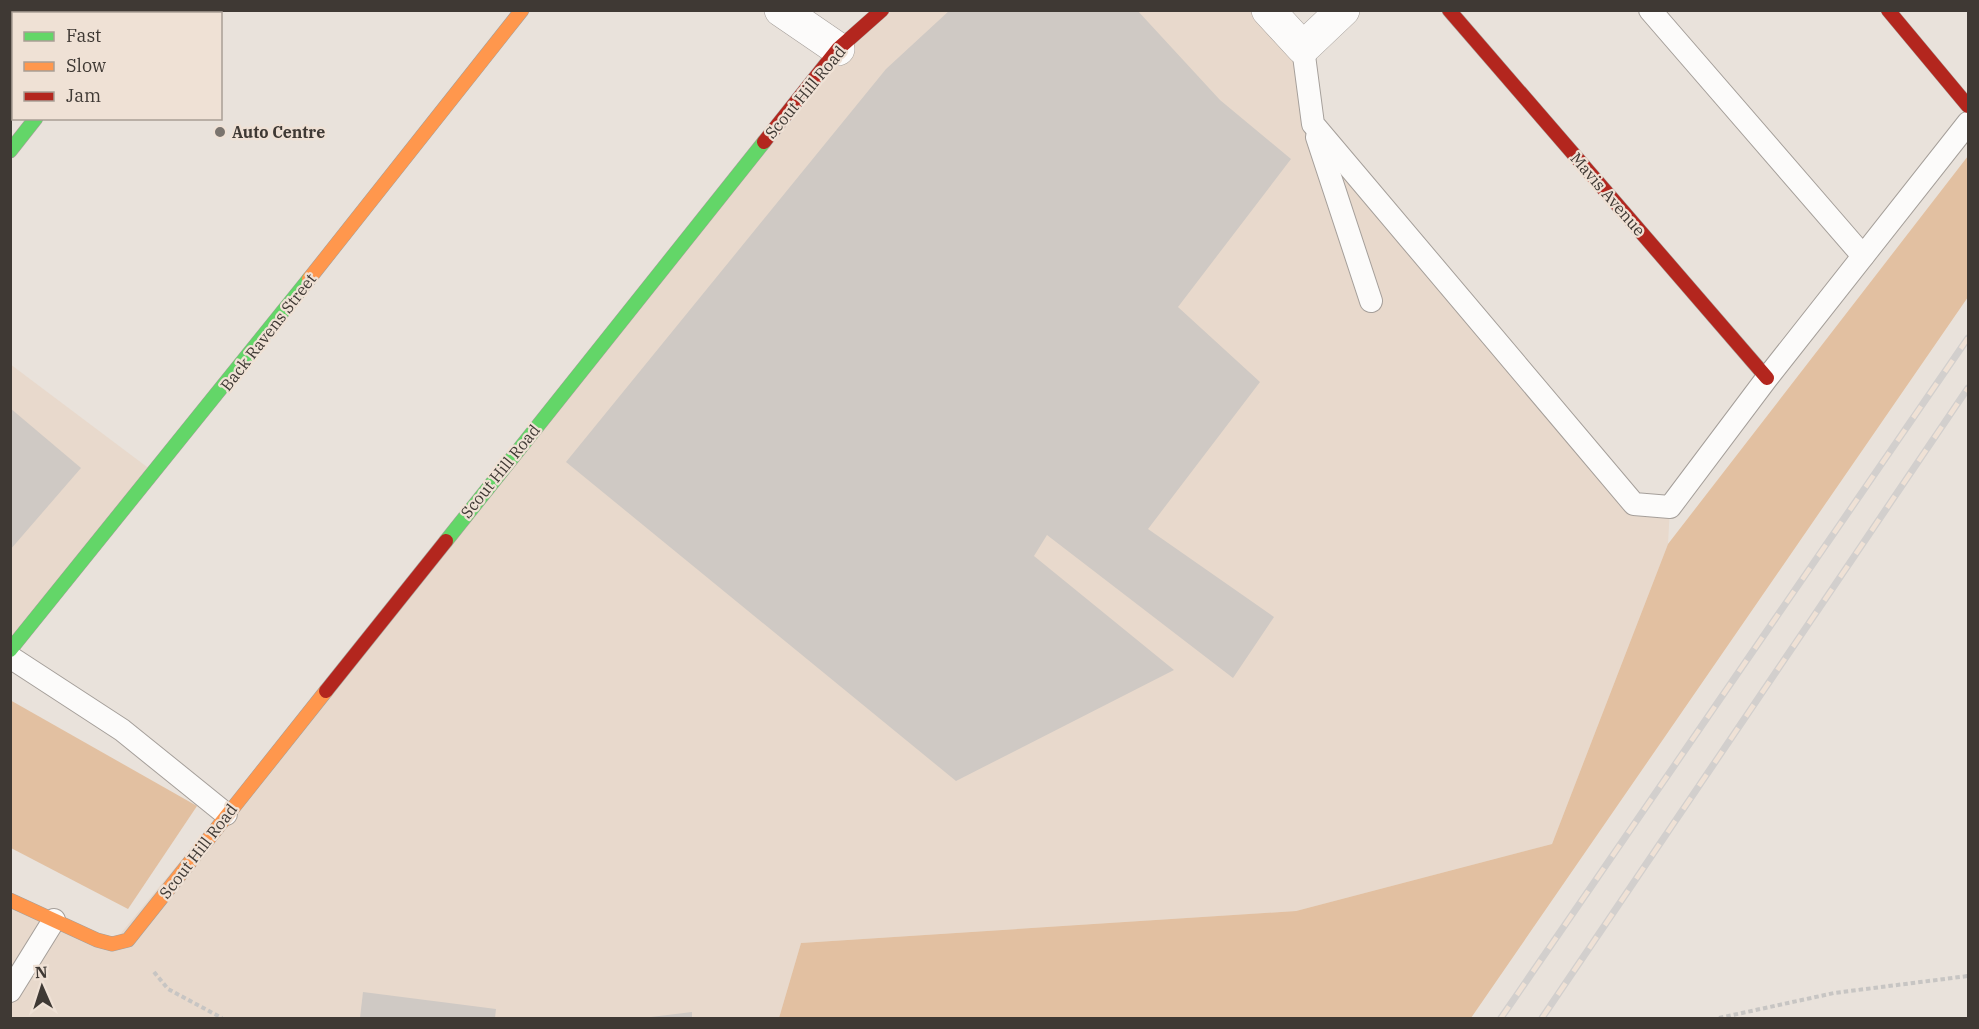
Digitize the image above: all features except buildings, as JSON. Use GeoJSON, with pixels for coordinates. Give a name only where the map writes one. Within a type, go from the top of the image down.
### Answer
{"type":"FeatureCollection","features":[{"type":"Feature","properties":{"kind":"main road","name":"Back Ravens Street"},"geometry":{"type":"LineString","coordinates":[[10,650],[218,395],[522,10]]}},
{"type":"Feature","properties":{"kind":"main road","name":"Scout Hill Road"},"geometry":{"type":"LineString","coordinates":[[128,940],[838,48],[882,10]]}},
{"type":"Feature","properties":{"kind":"main road","name":"Mavis Avenue"},"geometry":{"type":"LineString","coordinates":[[1449,10],[1767,378]]}},
{"type":"Feature","properties":{"kind":"main road"},"geometry":{"type":"LineString","coordinates":[[1888,10],[1968,106]]}},
{"type":"Feature","properties":{"kind":"main road"},"geometry":{"type":"LineString","coordinates":[[10,151],[34,120]]}},
{"type":"Feature","properties":{"kind":"main road"},"geometry":{"type":"LineString","coordinates":[[10,900],[112,944],[128,940]]}},
{"type":"Feature","properties":{"kind":"street"},"geometry":{"type":"LineString","coordinates":[[781,10],[838,48]]}},
{"type":"Feature","properties":{"kind":"street"},"geometry":{"type":"LineString","coordinates":[[1268,10],[1303,48],[1343,10]]}},
{"type":"Feature","properties":{"kind":"lane"},"geometry":{"type":"LineString","coordinates":[[1650,10],[1863,256]]}},
{"type":"Feature","properties":{"kind":"lane"},"geometry":{"type":"LineString","coordinates":[[1303,48],[1313,124],[1371,301]]}},
{"type":"Feature","properties":{"kind":"lane"},"geometry":{"type":"LineString","coordinates":[[1313,124],[1634,504],[1670,507],[1767,378],[1968,123]]}},
{"type":"Feature","properties":{"kind":"lane"},"geometry":{"type":"LineString","coordinates":[[10,657],[122,730],[226,814]]}},
{"type":"Feature","properties":{"kind":"lane"},"geometry":{"type":"LineString","coordinates":[[10,991],[54,920]]}},
{"type":"Feature","properties":{"kind":"path"},"geometry":{"type":"LineString","coordinates":[[128,940],[168,989],[222,1018]]}},
{"type":"Feature","properties":{"kind":"path"},"geometry":{"type":"LineString","coordinates":[[1719,1018],[1833,993],[1968,976]]}},
{"type":"Feature","properties":{"kind":"shaded area"},"geometry":{"type":"Polygon","coordinates":[[[882,11],[1268,11],[1303,48],[1313,124],[1634,504],[1670,507],[1668,544],[1552,844],[1296,911],[801,943],[779,1018],[11,1018],[10,898],[112,944],[882,11]]]}},
{"type":"Feature","properties":{"kind":"shaded area"},"geometry":{"type":"Polygon","coordinates":[[[1968,156],[1968,297],[1471,1018],[779,1018],[801,943],[1296,911],[1552,844],[1668,544],[1968,156]]]}},
{"type":"Feature","properties":{"kind":"shaded area"},"geometry":{"type":"Polygon","coordinates":[[[10,364],[155,473],[10,650],[10,364]]]}},
{"type":"Feature","properties":{"kind":"shaded area"},"geometry":{"type":"Polygon","coordinates":[[[10,700],[197,806],[128,909],[11,848],[10,700]]]}},
{"type":"Feature","properties":{"kind":"railway"},"geometry":{"type":"LineString","coordinates":[[1501,1018],[1968,338]]}},
{"type":"Feature","properties":{"kind":"railway"},"geometry":{"type":"LineString","coordinates":[[1542,1018],[1968,388]]}},
{"type":"Feature","properties":{"kind":"traffic: fast"},"geometry":{"type":"LineString","coordinates":[[10,151],[34,120]]}},
{"type":"Feature","properties":{"kind":"traffic: fast"},"geometry":{"type":"LineString","coordinates":[[446,541],[764,142]]}},
{"type":"Feature","properties":{"kind":"traffic: fast"},"geometry":{"type":"LineString","coordinates":[[10,650],[309,279]]}},
{"type":"Feature","properties":{"kind":"traffic: slow"},"geometry":{"type":"LineString","coordinates":[[309,279],[522,10]]}},
{"type":"Feature","properties":{"kind":"traffic: slow"},"geometry":{"type":"LineString","coordinates":[[10,900],[97,940],[112,944],[128,940],[326,691]]}},
{"type":"Feature","properties":{"kind":"traffic: jam"},"geometry":{"type":"LineString","coordinates":[[764,142],[838,49],[882,10]]}},
{"type":"Feature","properties":{"kind":"traffic: jam"},"geometry":{"type":"LineString","coordinates":[[1449,10],[1767,378]]}},
{"type":"Feature","properties":{"kind":"traffic: jam"},"geometry":{"type":"LineString","coordinates":[[1888,10],[1968,106]]}},
{"type":"Feature","properties":{"kind":"traffic: jam"},"geometry":{"type":"LineString","coordinates":[[326,691],[446,541]]}},
{"type":"Feature","properties":{"kind":"place","name":"Auto Centre"},"geometry":{"type":"Point","coordinates":[220,132]}}]}
